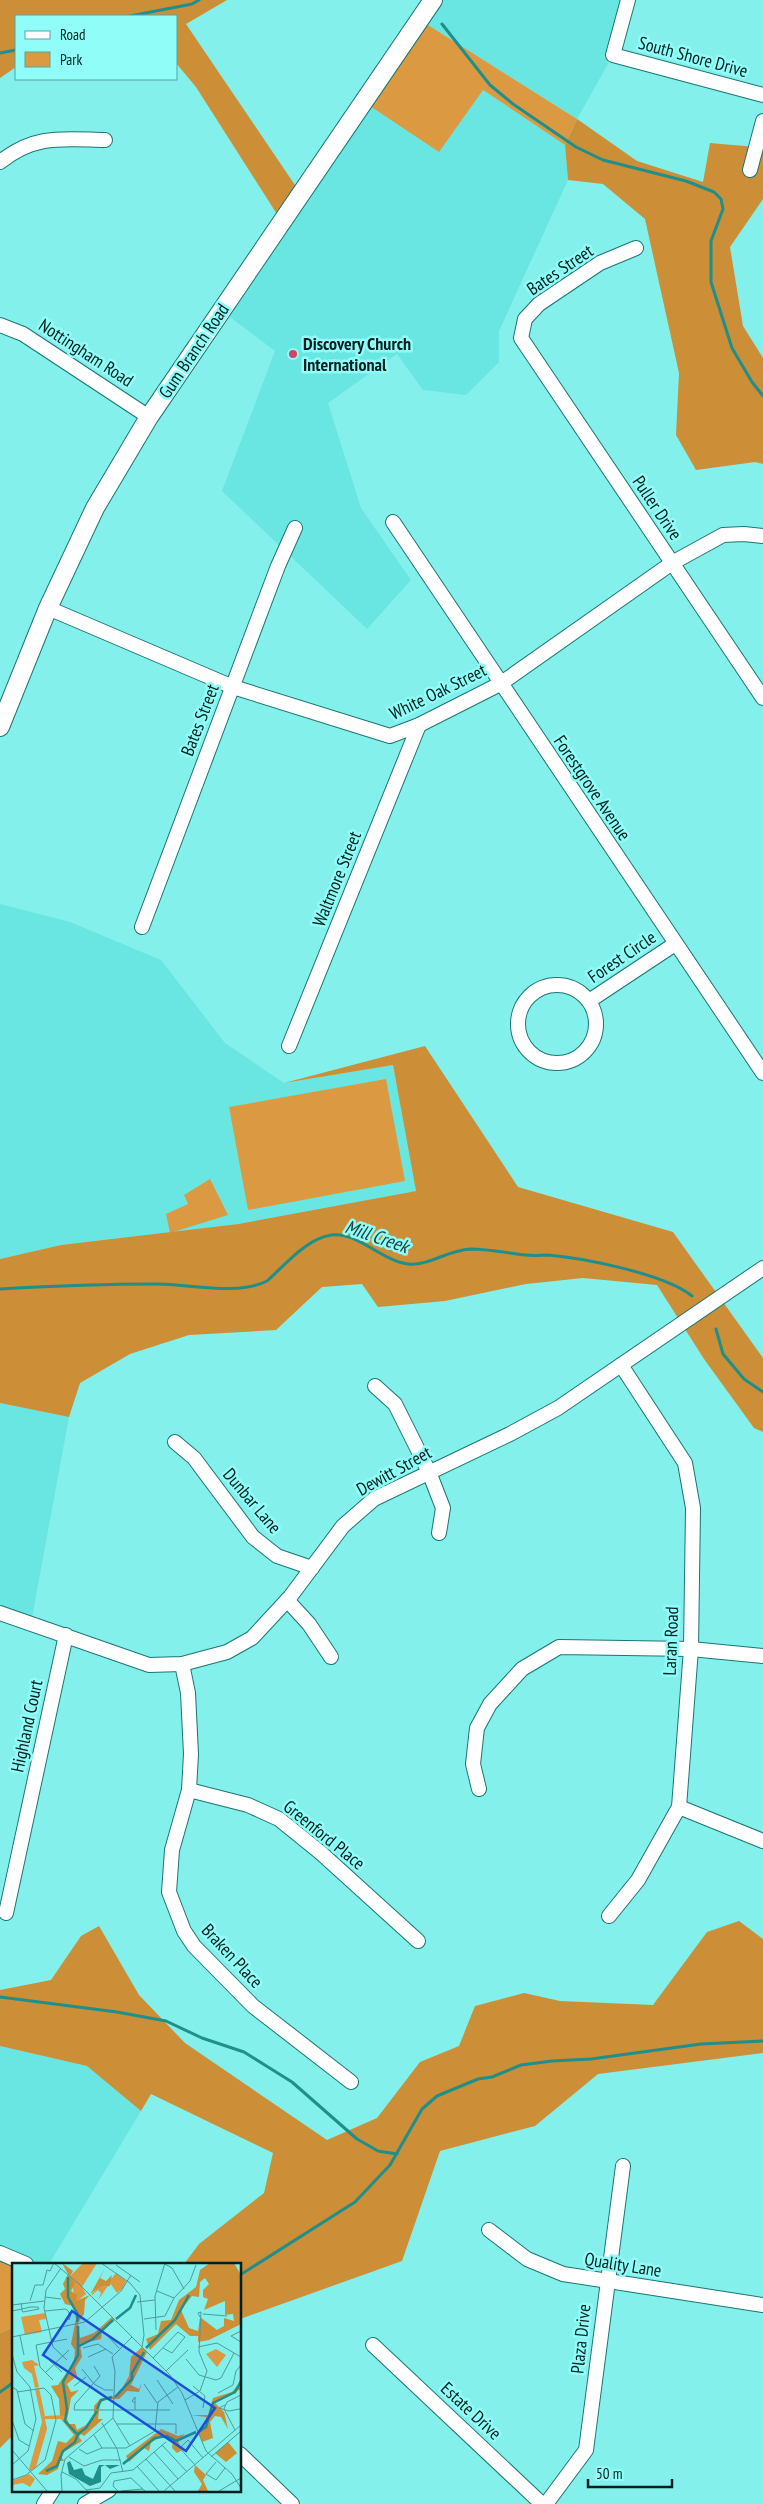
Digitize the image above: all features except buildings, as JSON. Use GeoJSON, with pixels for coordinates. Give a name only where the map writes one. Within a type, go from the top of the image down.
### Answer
{"type":"FeatureCollection","features":[{"type":"Feature","properties":{"kind":"main road","name":"Gum Branch Road"},"geometry":{"type":"LineString","coordinates":[[0,727],[48,608],[95,508],[150,417],[433,0]]}},
{"type":"Feature","properties":{"kind":"street","name":"South Shore Drive"},"geometry":{"type":"LineString","coordinates":[[628,0],[613,55],[763,95]]}},
{"type":"Feature","properties":{"kind":"street"},"geometry":{"type":"LineString","coordinates":[[750,170],[763,121]]}},
{"type":"Feature","properties":{"kind":"street"},"geometry":{"type":"LineString","coordinates":[[0,162],[13,152],[50,138],[105,140]]}},
{"type":"Feature","properties":{"kind":"street","name":"Bates Street"},"geometry":{"type":"LineString","coordinates":[[521,338],[525,319],[539,304],[600,263],[636,248]]}},
{"type":"Feature","properties":{"kind":"street","name":"Nottingham Road"},"geometry":{"type":"LineString","coordinates":[[0,325],[23,334],[150,417]]}},
{"type":"Feature","properties":{"kind":"street","name":"Puller Drive"},"geometry":{"type":"LineString","coordinates":[[521,338],[763,698]]}},
{"type":"Feature","properties":{"kind":"street","name":"Forestgrove Avenue"},"geometry":{"type":"LineString","coordinates":[[393,522],[763,1073]]}},
{"type":"Feature","properties":{"kind":"street","name":"Bates Street"},"geometry":{"type":"LineString","coordinates":[[142,927],[278,566],[296,528]]}},
{"type":"Feature","properties":{"kind":"street","name":"White Oak Street"},"geometry":{"type":"LineString","coordinates":[[48,608],[233,687],[390,736],[419,725],[500,684],[672,563],[723,535],[763,536]]}},
{"type":"Feature","properties":{"kind":"street","name":"Waltmore Street"},"geometry":{"type":"LineString","coordinates":[[289,1046],[419,725]]}},
{"type":"Feature","properties":{"kind":"street","name":"Forest Circle"},"geometry":{"type":"LineString","coordinates":[[589,1001],[675,944]]}},
{"type":"Feature","properties":{"kind":"street","name":"Forest Circle"},"geometry":{"type":"LineString","coordinates":[[548,985],[564,985],[589,1001],[596,1018],[596,1032],[586,1051],[566,1062],[550,1063],[533,1055],[523,1043],[518,1026],[519,1014],[526,999],[548,985]]}},
{"type":"Feature","properties":{"kind":"street","name":"Dewitt Street"},"geometry":{"type":"LineString","coordinates":[[0,1613],[149,1665],[182,1664],[227,1652],[252,1638],[287,1600],[343,1526],[374,1499],[510,1434],[558,1408],[763,1268]]}},
{"type":"Feature","properties":{"kind":"street","name":"Laran Road"},"geometry":{"type":"LineString","coordinates":[[609,1916],[638,1880],[679,1807],[691,1649],[693,1508],[686,1463],[620,1365]]}},
{"type":"Feature","properties":{"kind":"street"},"geometry":{"type":"LineString","coordinates":[[375,1386],[396,1404],[444,1508],[439,1533]]}},
{"type":"Feature","properties":{"kind":"street","name":"Dunbar Lane"},"geometry":{"type":"LineString","coordinates":[[175,1442],[194,1458],[253,1536],[277,1556],[312,1568]]}},
{"type":"Feature","properties":{"kind":"street"},"geometry":{"type":"LineString","coordinates":[[287,1600],[309,1624],[331,1657]]}},
{"type":"Feature","properties":{"kind":"street","name":"Highland Court"},"geometry":{"type":"LineString","coordinates":[[6,1913],[66,1635]]}},
{"type":"Feature","properties":{"kind":"street"},"geometry":{"type":"LineString","coordinates":[[479,1789],[473,1764],[477,1728],[490,1704],[522,1669],[559,1647],[691,1649],[763,1656]]}},
{"type":"Feature","properties":{"kind":"street","name":"Braken Place"},"geometry":{"type":"LineString","coordinates":[[182,1664],[188,1693],[191,1754],[189,1790],[172,1850],[169,1892],[184,1931],[194,1946],[253,2006],[351,2082]]}},
{"type":"Feature","properties":{"kind":"street","name":"Greenford Place"},"geometry":{"type":"LineString","coordinates":[[189,1790],[248,1805],[279,1819],[321,1853],[418,1941]]}},
{"type":"Feature","properties":{"kind":"street"},"geometry":{"type":"LineString","coordinates":[[679,1807],[763,1841]]}},
{"type":"Feature","properties":{"kind":"street","name":"Plaza Drive"},"geometry":{"type":"LineString","coordinates":[[544,2504],[586,2450],[606,2282],[623,2166]]}},
{"type":"Feature","properties":{"kind":"street","name":"Quality Lane"},"geometry":{"type":"LineString","coordinates":[[489,2230],[527,2259],[563,2274],[763,2305]]}},
{"type":"Feature","properties":{"kind":"street"},"geometry":{"type":"LineString","coordinates":[[0,2252],[24,2263]]}},
{"type":"Feature","properties":{"kind":"street","name":"Estate Drive"},"geometry":{"type":"LineString","coordinates":[[374,2345],[544,2504]]}},
{"type":"Feature","properties":{"kind":"street"},"geometry":{"type":"LineString","coordinates":[[241,2455],[292,2504]]}},
{"type":"Feature","properties":{"kind":"street"},"geometry":{"type":"LineString","coordinates":[[44,2504],[53,2492]]}},
{"type":"Feature","properties":{"kind":"street"},"geometry":{"type":"LineString","coordinates":[[85,2504],[106,2492]]}},
{"type":"Feature","properties":{"kind":"shaded area"},"geometry":{"type":"Polygon","coordinates":[[[0,0],[227,0],[186,24],[301,194],[282,222],[196,87],[178,65],[178,15],[15,15],[15,68],[0,78],[0,0]]]}},
{"type":"Feature","properties":{"kind":"shaded area"},"geometry":{"type":"Polygon","coordinates":[[[433,0],[628,0],[613,55],[577,119],[420,20],[433,0]]]}},
{"type":"Feature","properties":{"kind":"shaded area"},"geometry":{"type":"Polygon","coordinates":[[[483,90],[565,145],[568,180],[499,331],[499,362],[466,395],[423,390],[397,354],[328,403],[361,508],[411,580],[367,629],[222,491],[275,351],[222,311],[364,102],[483,90]]]}},
{"type":"Feature","properties":{"kind":"shaded area"},"geometry":{"type":"Polygon","coordinates":[[[577,119],[637,161],[703,182],[710,143],[756,147],[763,120],[763,199],[730,247],[743,326],[763,358],[763,464],[755,462],[696,470],[676,435],[679,373],[645,219],[603,184],[568,180],[565,145],[577,119]]]}},
{"type":"Feature","properties":{"kind":"shaded area"},"geometry":{"type":"Polygon","coordinates":[[[0,904],[70,922],[161,960],[225,1043],[284,1083],[393,1065],[416,1191],[238,1224],[61,1245],[0,1259],[0,904]]]}},
{"type":"Feature","properties":{"kind":"shaded area"},"geometry":{"type":"Polygon","coordinates":[[[425,1046],[518,1187],[673,1232],[763,1358],[763,1432],[754,1428],[704,1359],[657,1285],[583,1278],[526,1284],[445,1301],[378,1307],[362,1284],[322,1287],[276,1330],[189,1335],[130,1354],[80,1383],[69,1417],[0,1403],[0,1259],[61,1245],[238,1224],[416,1191],[393,1065],[284,1083],[425,1046]]]}},
{"type":"Feature","properties":{"kind":"shaded area"},"geometry":{"type":"Polygon","coordinates":[[[0,1403],[69,1417],[31,1623],[0,1613],[0,1403]]]}},
{"type":"Feature","properties":{"kind":"shaded area"},"geometry":{"type":"Polygon","coordinates":[[[739,1921],[763,1939],[763,2053],[598,2074],[535,2126],[440,2151],[402,2261],[241,2319],[241,2263],[185,2263],[199,2244],[264,2193],[273,2153],[151,2094],[141,2111],[87,2066],[0,2046],[0,1990],[51,1980],[81,1936],[99,1926],[139,1995],[185,2043],[327,2140],[377,2118],[420,2062],[459,2046],[475,2006],[524,1993],[560,2001],[653,2005],[707,1932],[739,1921]]]}},
{"type":"Feature","properties":{"kind":"shaded area"},"geometry":{"type":"Polygon","coordinates":[[[0,2046],[87,2066],[141,2111],[50,2263],[24,2263],[0,2253],[0,2046]]]}},
{"type":"Feature","properties":{"kind":"shaded area"},"geometry":{"type":"Polygon","coordinates":[[[12,2328],[12,2436],[0,2448],[0,2333],[12,2328]]]}},
{"type":"Feature","properties":{"kind":"green space"},"geometry":{"type":"Polygon","coordinates":[[[420,20],[577,119],[565,145],[483,90],[439,152],[364,102],[420,20]]]}},
{"type":"Feature","properties":{"kind":"green space"},"geometry":{"type":"Polygon","coordinates":[[[386,1079],[405,1181],[248,1210],[229,1107],[386,1079]]]}},
{"type":"Feature","properties":{"kind":"green space"},"geometry":{"type":"Polygon","coordinates":[[[210,1179],[228,1215],[170,1233],[166,1214],[188,1204],[184,1195],[210,1179]]]}},
{"type":"Feature","properties":{"kind":"green space"},"geometry":{"type":"Polygon","coordinates":[[[0,2253],[13,2263],[12,2328],[0,2333],[0,2253]]]}},
{"type":"Feature","properties":{"kind":"waterway"},"geometry":{"type":"LineString","coordinates":[[135,15],[192,4],[199,0]]}},
{"type":"Feature","properties":{"kind":"waterway"},"geometry":{"type":"LineString","coordinates":[[442,24],[490,85],[513,104],[576,147],[603,160],[686,181],[714,192],[721,199],[723,209],[711,241],[711,282],[732,348],[752,382],[763,396]]}},
{"type":"Feature","properties":{"kind":"waterway"},"geometry":{"type":"LineString","coordinates":[[0,53],[15,50]]}},
{"type":"Feature","properties":{"kind":"waterway","name":"Mill Creek"},"geometry":{"type":"LineString","coordinates":[[0,1289],[137,1284],[170,1284],[228,1289],[242,1288],[267,1281],[296,1254],[322,1237],[340,1235],[350,1237],[389,1258],[408,1264],[423,1263],[454,1252],[470,1249],[548,1255],[602,1263],[644,1274],[680,1288],[692,1296]]}},
{"type":"Feature","properties":{"kind":"waterway","name":"Mill Creek"},"geometry":{"type":"LineString","coordinates":[[716,1329],[723,1354],[744,1379],[763,1392]]}},
{"type":"Feature","properties":{"kind":"waterway"},"geometry":{"type":"LineString","coordinates":[[0,1997],[117,2012],[166,2021],[202,2038],[244,2052],[292,2082],[357,2139],[378,2151],[397,2154]]}},
{"type":"Feature","properties":{"kind":"waterway"},"geometry":{"type":"LineString","coordinates":[[241,2274],[355,2202],[390,2165],[422,2109],[437,2096],[478,2079],[492,2077],[521,2065],[591,2059],[701,2044],[763,2041]]}},
{"type":"Feature","properties":{"kind":"waterway"},"geometry":{"type":"LineString","coordinates":[[0,2392],[12,2383]]}},
{"type":"Feature","properties":{"kind":"place","name":"Discovery Church International"},"geometry":{"type":"Point","coordinates":[293,354]}}]}
